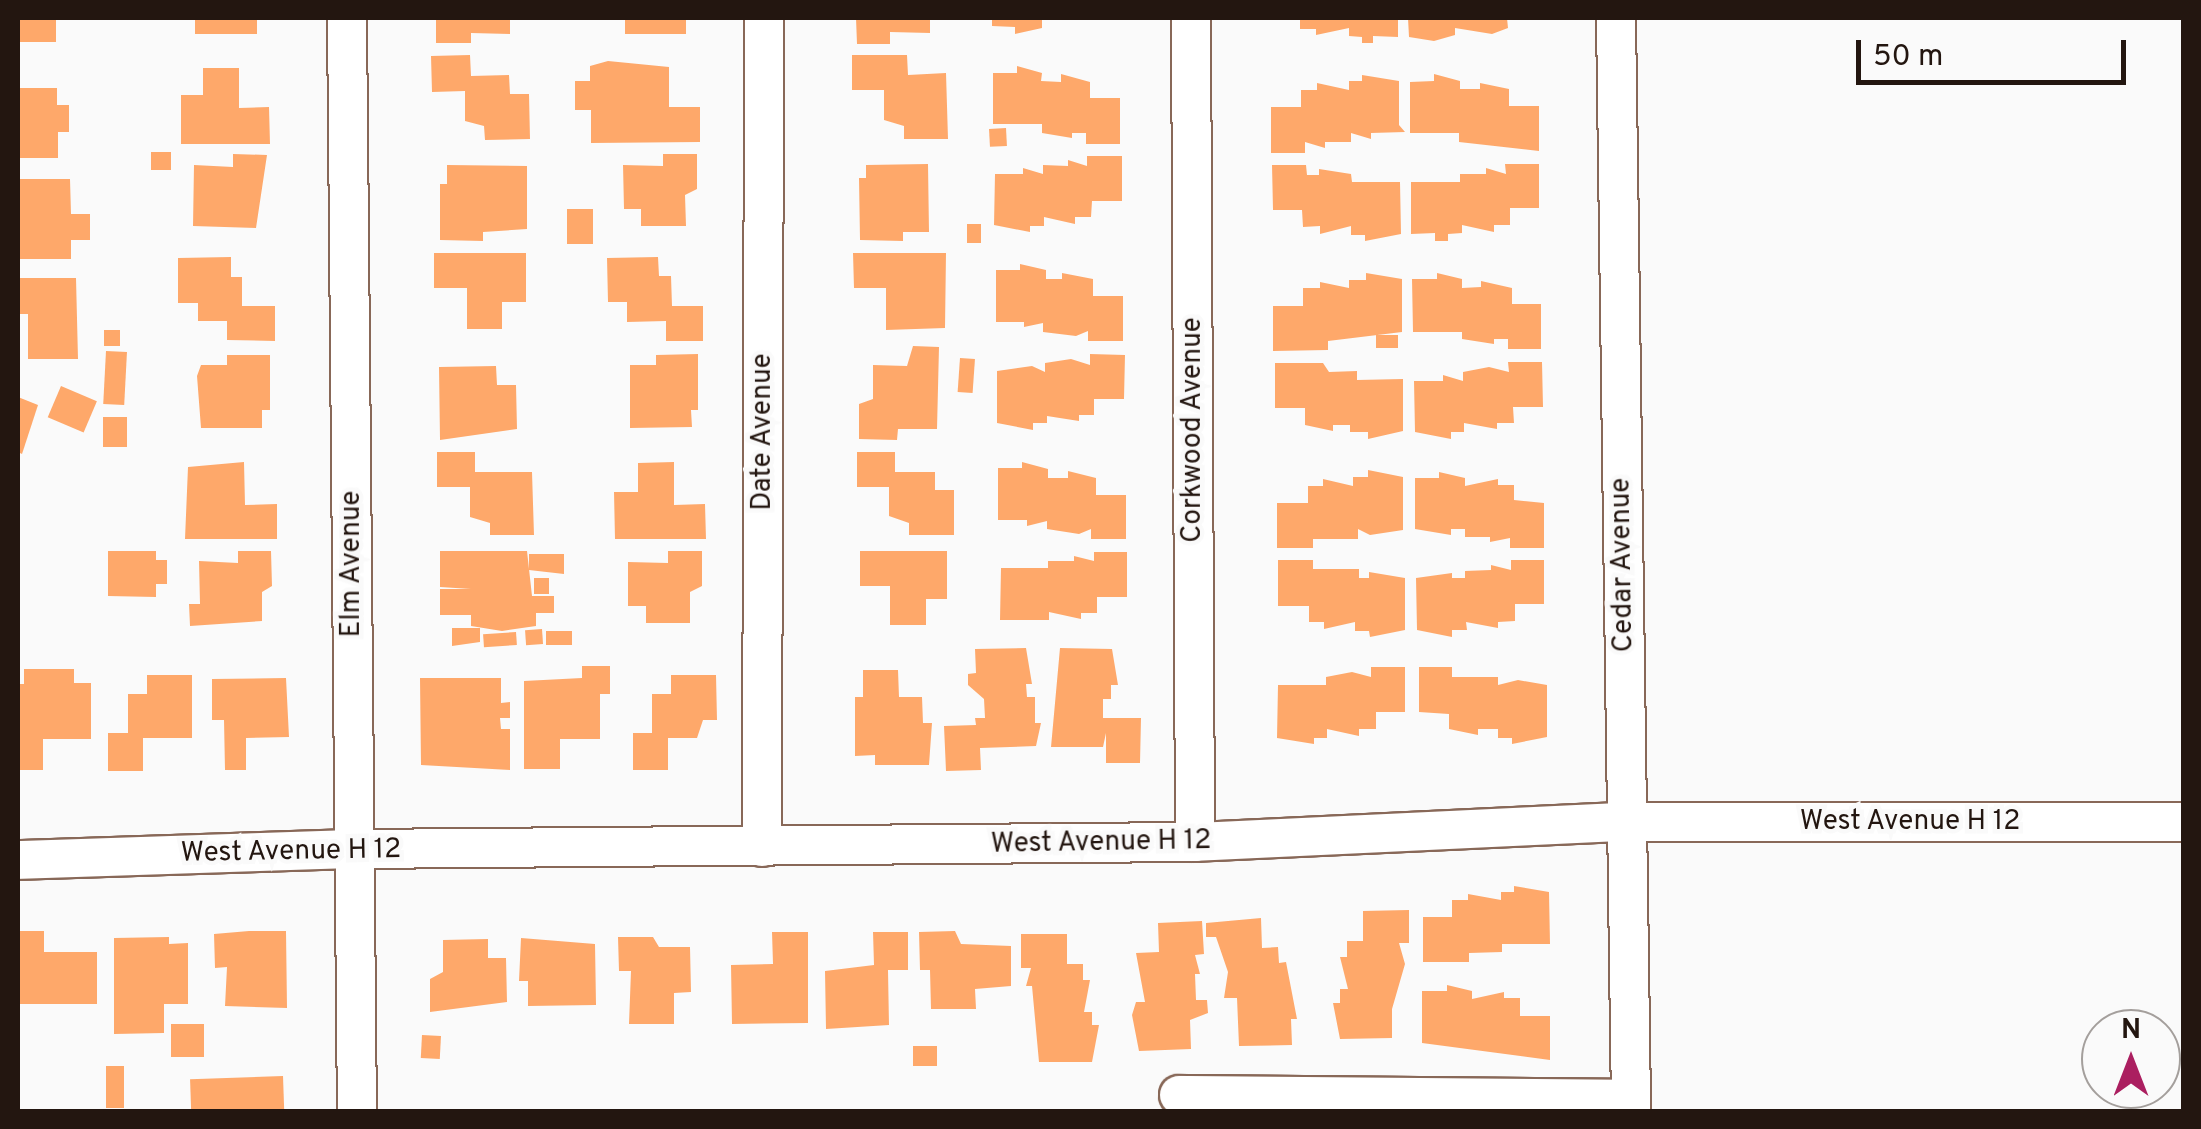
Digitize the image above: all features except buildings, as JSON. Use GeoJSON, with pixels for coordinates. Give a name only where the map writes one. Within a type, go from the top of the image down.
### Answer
{"type":"FeatureCollection","features":[{"type":"Feature","properties":{"kind":"street","name":"Elm Avenue"},"geometry":{"type":"LineString","coordinates":[[348,18],[356,1112]]}},
{"type":"Feature","properties":{"kind":"street","name":"Date Avenue"},"geometry":{"type":"LineString","coordinates":[[762,847],[764,18]]}},
{"type":"Feature","properties":{"kind":"street","name":"Corkwood Avenue"},"geometry":{"type":"LineString","coordinates":[[1192,18],[1196,842]]}},
{"type":"Feature","properties":{"kind":"street","name":"Cedar Avenue"},"geometry":{"type":"LineString","coordinates":[[1616,18],[1631,1105]]}},
{"type":"Feature","properties":{"kind":"street","name":"West Avenue H 12"},"geometry":{"type":"LineString","coordinates":[[18,860],[354,849],[1196,842],[1626,822],[2184,822]]}},
{"type":"Feature","properties":{"kind":"street"},"geometry":{"type":"LineString","coordinates":[[1179,1095],[1631,1105]]}}]}
